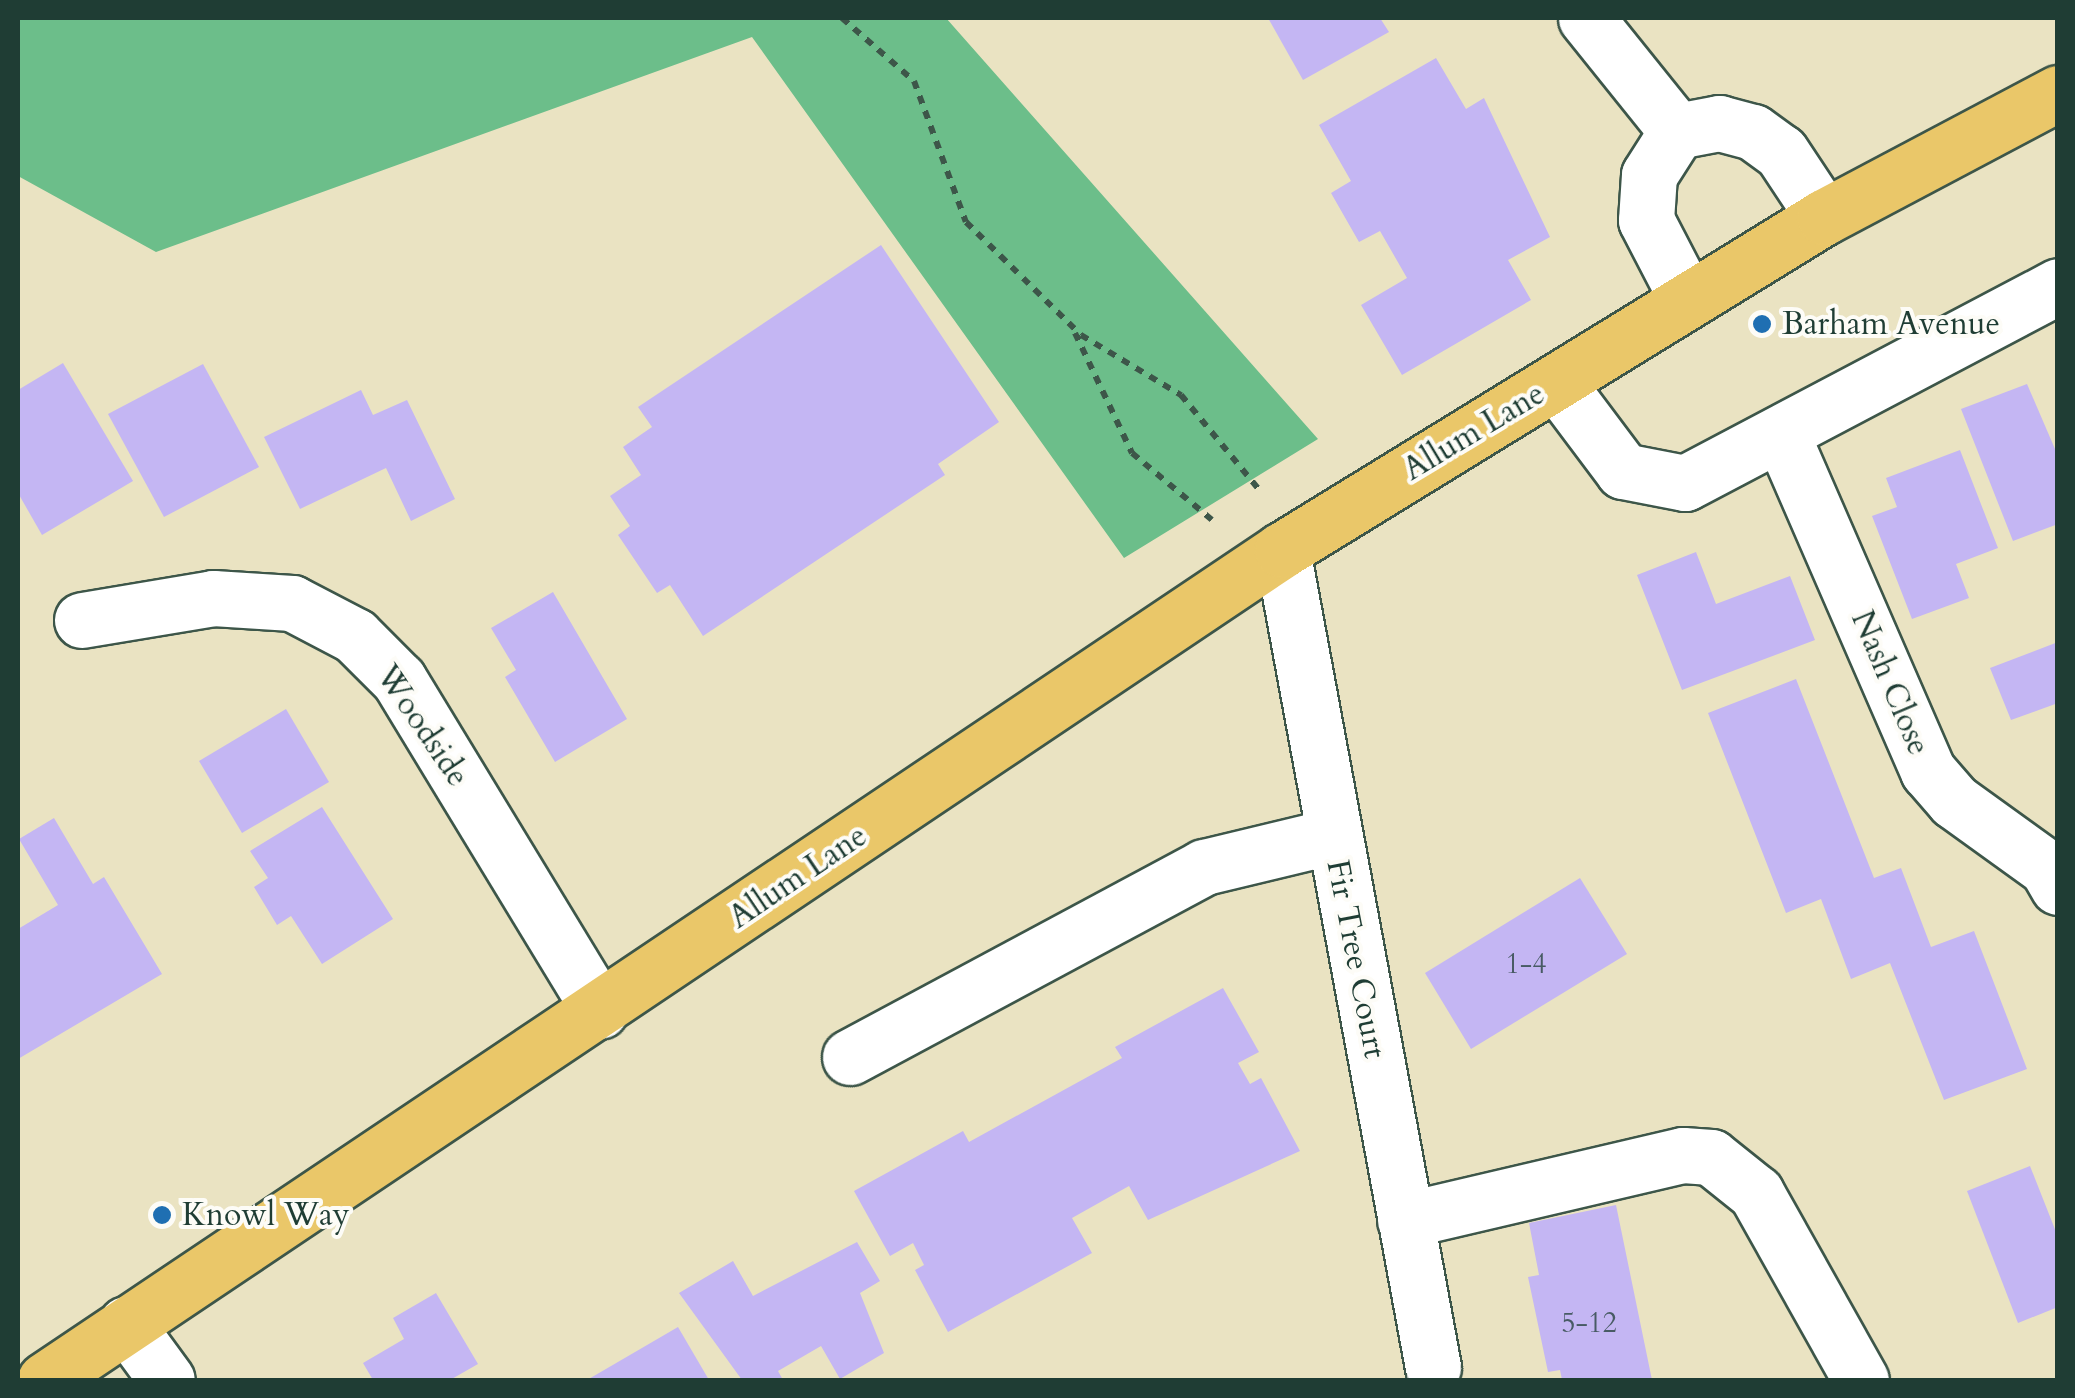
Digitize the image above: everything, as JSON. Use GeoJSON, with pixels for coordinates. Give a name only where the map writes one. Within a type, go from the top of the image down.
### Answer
{"type":"FeatureCollection","features":[{"type":"Feature","properties":{"kind":"main road","name":"Allum Lane"},"geometry":{"type":"LineString","coordinates":[[45,1380],[600,1011],[1274,526],[1557,383],[1824,216],[2058,93]]}},
{"type":"Feature","properties":{"kind":"street"},"geometry":{"type":"LineString","coordinates":[[1586,18],[1677,130]]}},
{"type":"Feature","properties":{"kind":"street"},"geometry":{"type":"LineString","coordinates":[[1687,299],[1646,220],[1649,175],[1677,130],[1720,123],[1753,132],[1780,152],[1824,216]]}},
{"type":"Feature","properties":{"kind":"street","name":"Allum Lane"},"geometry":{"type":"LineString","coordinates":[[1557,383],[1624,471],[1653,482],[1685,482],[2058,286]]}},
{"type":"Feature","properties":{"kind":"street","name":"Nash Close"},"geometry":{"type":"LineString","coordinates":[[1781,433],[1928,771],[1954,801],[2047,868],[2058,887]]}},
{"type":"Feature","properties":{"kind":"street","name":"Fir Tree Court"},"geometry":{"type":"LineString","coordinates":[[1274,526],[1433,1368]]}},
{"type":"Feature","properties":{"kind":"street","name":"Woodside"},"geometry":{"type":"LineString","coordinates":[[82,620],[213,598],[292,603],[355,636],[399,680],[600,1011]]}},
{"type":"Feature","properties":{"kind":"street"},"geometry":{"type":"LineString","coordinates":[[850,1057],[1204,867],[1333,836]]}},
{"type":"Feature","properties":{"kind":"street"},"geometry":{"type":"LineString","coordinates":[[1405,1220],[1683,1155],[1711,1157],[1756,1193],[1862,1380]]}},
{"type":"Feature","properties":{"kind":"street"},"geometry":{"type":"LineString","coordinates":[[126,1324],[167,1380]]}},
{"type":"Feature","properties":{"kind":"path"},"geometry":{"type":"LineString","coordinates":[[842,18],[914,82],[966,222],[1072,327],[1182,396],[1274,526]]}},
{"type":"Feature","properties":{"kind":"path"},"geometry":{"type":"LineString","coordinates":[[1072,327],[1132,454],[1220,532]]}},
{"type":"Feature","properties":{"kind":"green space"},"geometry":{"type":"Polygon","coordinates":[[[18,18],[946,18],[1318,439],[1124,558],[752,37],[156,252],[18,176],[18,18]]]}},
{"type":"Feature","properties":{"kind":"building"},"geometry":{"type":"Polygon","coordinates":[[[1268,18],[1380,18],[1389,32],[1303,80],[1268,18]]]}},
{"type":"Feature","properties":{"kind":"building"},"geometry":{"type":"Polygon","coordinates":[[[1436,58],[1466,109],[1484,98],[1550,237],[1508,260],[1531,300],[1402,375],[1361,305],[1407,278],[1380,231],[1359,242],[1331,193],[1351,181],[1319,125],[1436,58]]]}},
{"type":"Feature","properties":{"kind":"building"},"geometry":{"type":"Polygon","coordinates":[[[881,245],[999,422],[938,464],[945,475],[703,636],[670,585],[657,593],[618,535],[630,526],[610,496],[641,475],[623,447],[652,427],[638,407],[881,245]]]}},
{"type":"Feature","properties":{"kind":"building"},"geometry":{"type":"Polygon","coordinates":[[[63,363],[133,481],[42,535],[18,493],[18,390],[63,363]]]}},
{"type":"Feature","properties":{"kind":"building"},"geometry":{"type":"Polygon","coordinates":[[[203,364],[259,467],[164,517],[108,414],[203,364]]]}},
{"type":"Feature","properties":{"kind":"building"},"geometry":{"type":"Polygon","coordinates":[[[2027,384],[2058,456],[2058,524],[2013,541],[1961,409],[2027,384]]]}},
{"type":"Feature","properties":{"kind":"building"},"geometry":{"type":"Polygon","coordinates":[[[361,390],[373,415],[407,400],[455,499],[411,521],[386,468],[300,509],[264,437],[361,390]]]}},
{"type":"Feature","properties":{"kind":"building"},"geometry":{"type":"Polygon","coordinates":[[[1960,450],[1998,548],[1956,564],[1969,598],[1912,619],[1872,516],[1897,507],[1886,478],[1960,450]]]}},
{"type":"Feature","properties":{"kind":"building"},"geometry":{"type":"Polygon","coordinates":[[[1696,552],[1716,604],[1790,576],[1815,640],[1682,690],[1637,575],[1696,552]]]}},
{"type":"Feature","properties":{"kind":"building"},"geometry":{"type":"Polygon","coordinates":[[[553,592],[627,719],[555,762],[505,677],[516,670],[491,628],[553,592]]]}},
{"type":"Feature","properties":{"kind":"building"},"geometry":{"type":"Polygon","coordinates":[[[2058,642],[2058,703],[2011,720],[1990,668],[2058,642]]]}},
{"type":"Feature","properties":{"kind":"building"},"geometry":{"type":"Polygon","coordinates":[[[1796,679],[1874,878],[1901,868],[1931,947],[1974,931],[2027,1069],[1944,1100],[1890,963],[1851,979],[1821,899],[1786,913],[1708,713],[1796,679]]]}},
{"type":"Feature","properties":{"kind":"building"},"geometry":{"type":"Polygon","coordinates":[[[286,709],[329,782],[242,833],[199,761],[286,709]]]}},
{"type":"Feature","properties":{"kind":"building"},"geometry":{"type":"Polygon","coordinates":[[[322,807],[393,919],[322,964],[291,916],[277,925],[254,887],[268,878],[250,851],[322,807]]]}},
{"type":"Feature","properties":{"kind":"building"},"geometry":{"type":"Polygon","coordinates":[[[54,818],[93,884],[104,877],[162,974],[18,1059],[18,929],[58,905],[19,839],[54,818]]]}},
{"type":"Feature","properties":{"kind":"building"},"geometry":{"type":"Polygon","coordinates":[[[1580,878],[1627,954],[1471,1049],[1425,973],[1580,878]]]}},
{"type":"Feature","properties":{"kind":"building"},"geometry":{"type":"Polygon","coordinates":[[[1223,988],[1259,1052],[1238,1063],[1250,1084],[1261,1078],[1300,1151],[1148,1220],[1129,1186],[1072,1218],[1092,1253],[948,1332],[915,1270],[924,1265],[913,1243],[890,1256],[854,1191],[963,1131],[969,1142],[1122,1058],[1115,1047],[1223,988]]]}},
{"type":"Feature","properties":{"kind":"building"},"geometry":{"type":"Polygon","coordinates":[[[2030,1166],[2058,1237],[2058,1307],[2018,1323],[1967,1191],[2030,1166]]]}},
{"type":"Feature","properties":{"kind":"building"},"geometry":{"type":"Polygon","coordinates":[[[1616,1205],[1652,1380],[1562,1380],[1560,1370],[1548,1372],[1528,1277],[1539,1275],[1529,1223],[1616,1205]]]}},
{"type":"Feature","properties":{"kind":"building"},"geometry":{"type":"Polygon","coordinates":[[[857,1242],[880,1281],[860,1293],[884,1353],[840,1379],[821,1346],[778,1371],[783,1380],[742,1380],[679,1293],[733,1261],[753,1296],[857,1242]]]}},
{"type":"Feature","properties":{"kind":"building"},"geometry":{"type":"Polygon","coordinates":[[[436,1293],[478,1364],[450,1380],[373,1380],[363,1363],[404,1339],[393,1318],[436,1293]]]}},
{"type":"Feature","properties":{"kind":"building"},"geometry":{"type":"Polygon","coordinates":[[[678,1327],[709,1380],[587,1380],[678,1327]]]}},
{"type":"Feature","properties":{"kind":"place","name":"Barham Avenue"},"geometry":{"type":"Point","coordinates":[1762,324]}},
{"type":"Feature","properties":{"kind":"place","name":"Knowl Way"},"geometry":{"type":"Point","coordinates":[162,1215]}}]}
